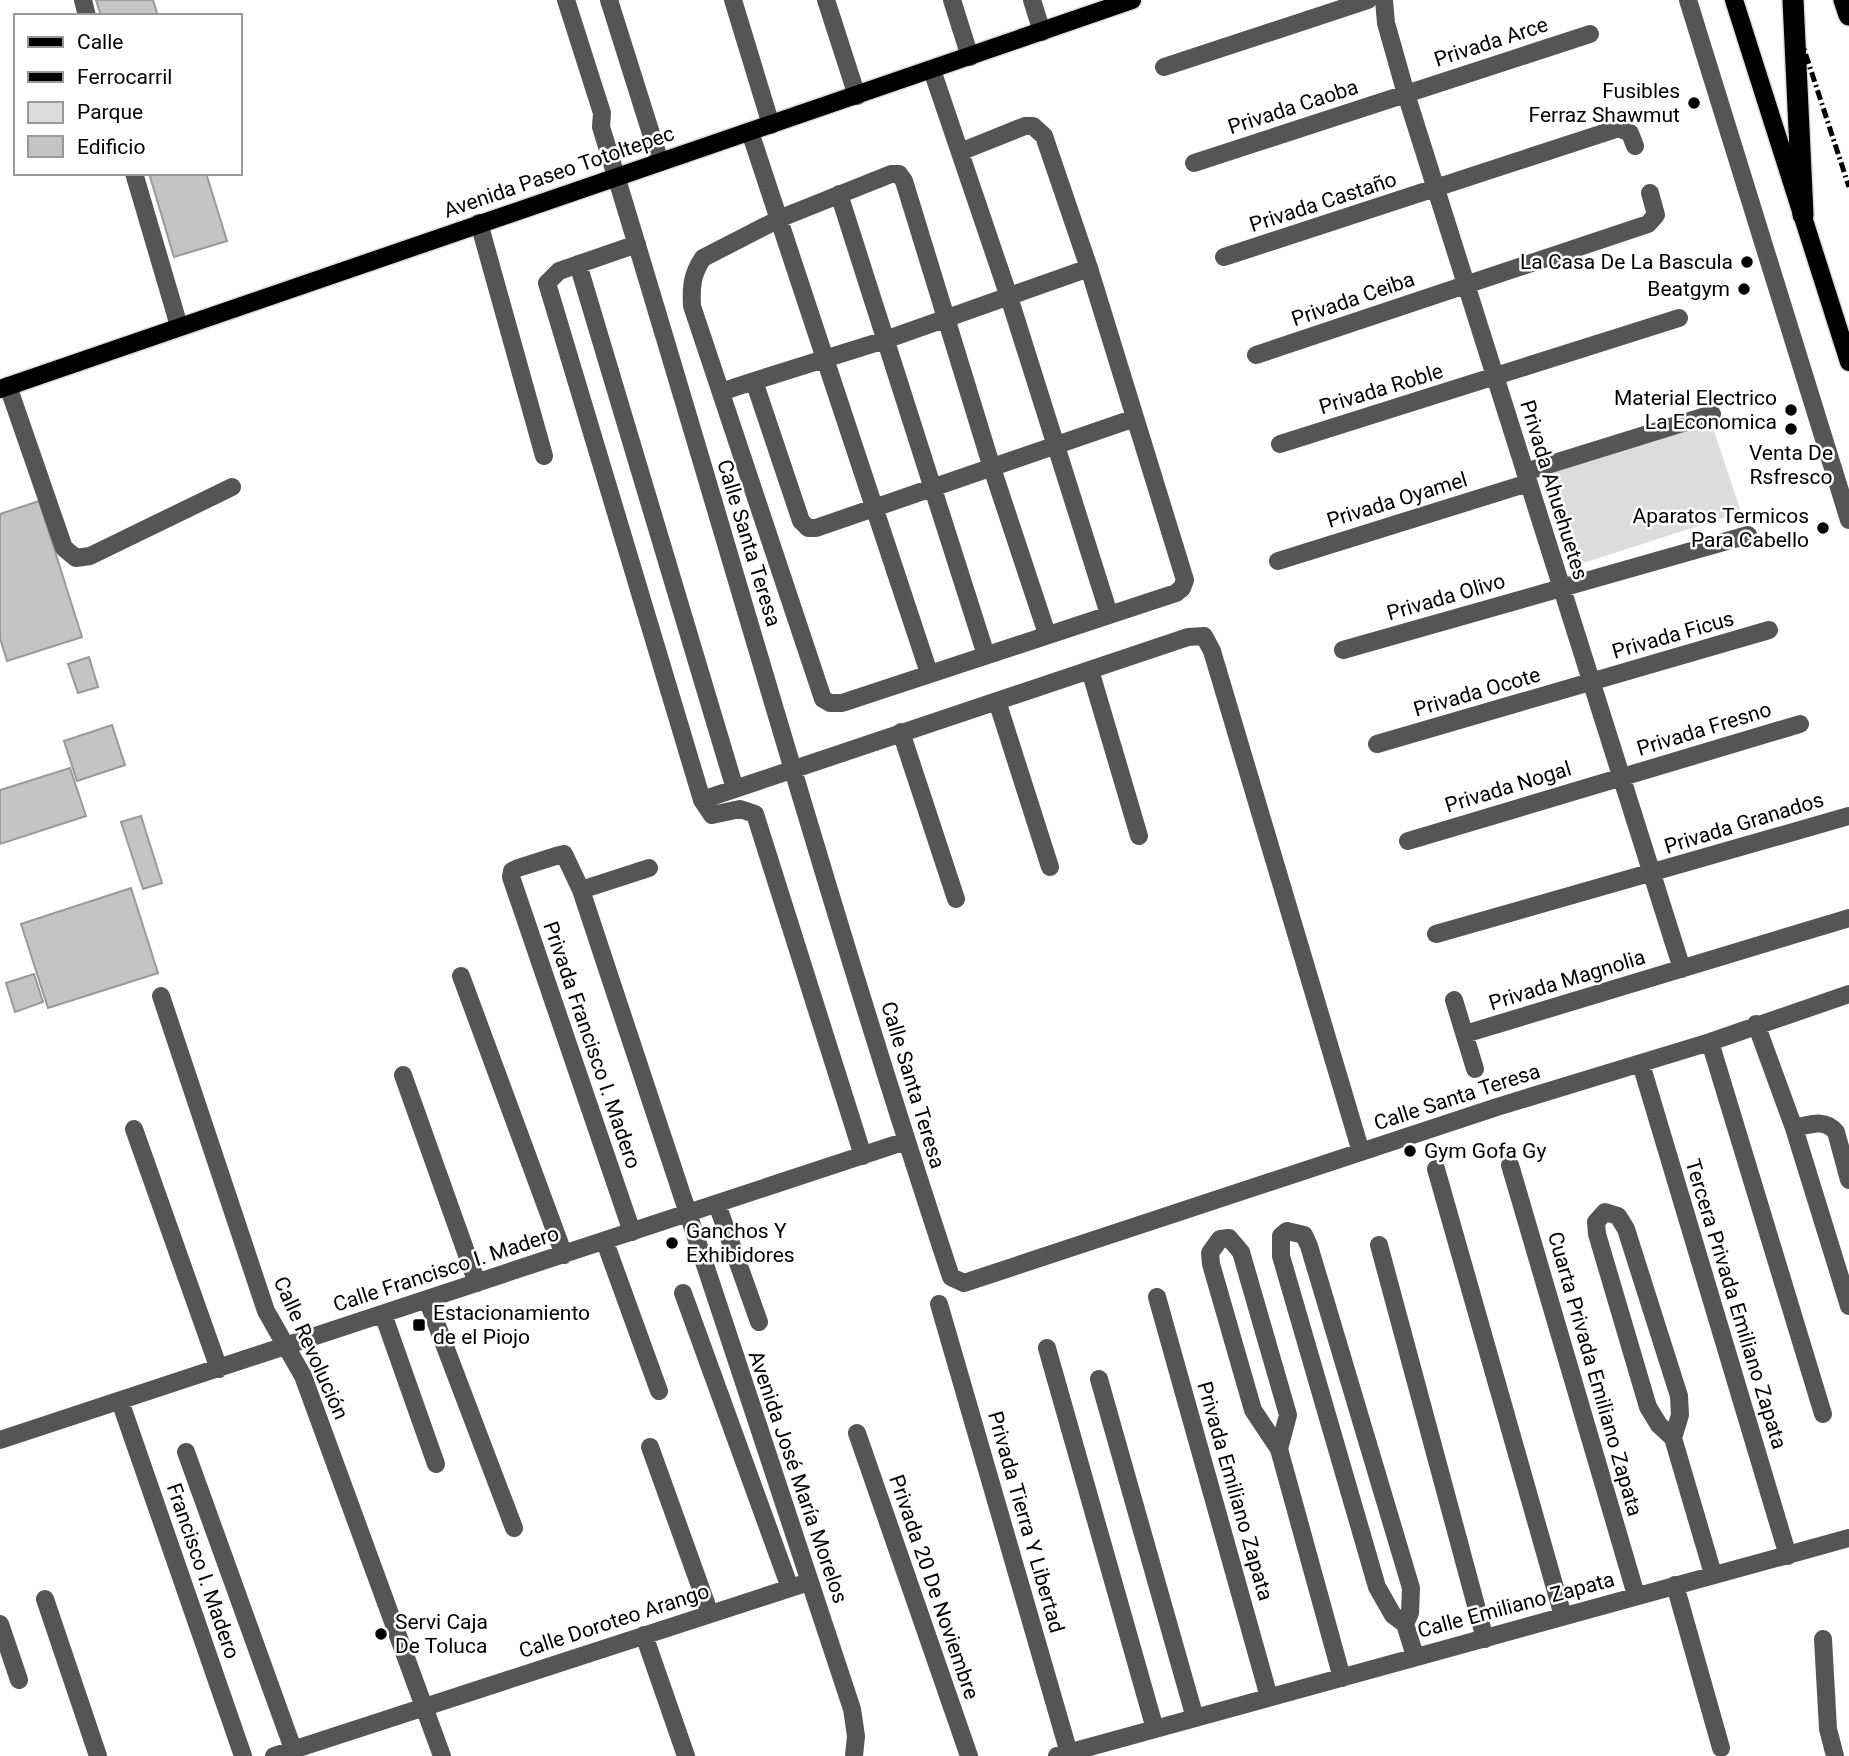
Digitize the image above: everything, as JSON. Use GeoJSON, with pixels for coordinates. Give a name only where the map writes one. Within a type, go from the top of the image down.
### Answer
{"type":"FeatureCollection","features":[{"type":"Feature","properties":{"kind":"highway"},"geometry":{"type":"LineString","coordinates":[[1793,0],[1803,215]]}},
{"type":"Feature","properties":{"kind":"highway"},"geometry":{"type":"LineString","coordinates":[[1844,0],[1849,15]]}},
{"type":"Feature","properties":{"kind":"main road"},"geometry":{"type":"LineString","coordinates":[[1734,0],[1849,362]]}},
{"type":"Feature","properties":{"kind":"main road","name":"Avenida Paseo Totoltepec"},"geometry":{"type":"LineString","coordinates":[[4,387],[478,223],[858,96],[1122,2]]}},
{"type":"Feature","properties":{"kind":"street","name":"Calle Santa Teresa"},"geometry":{"type":"LineString","coordinates":[[566,0],[603,113],[601,127],[793,770],[906,1141],[951,1277],[964,1283],[1361,1152],[1641,1065],[1756,1024],[1848,997]]}},
{"type":"Feature","properties":{"kind":"street"},"geometry":{"type":"LineString","coordinates":[[609,0],[660,162]]}},
{"type":"Feature","properties":{"kind":"street"},"geometry":{"type":"LineString","coordinates":[[733,0],[771,125]]}},
{"type":"Feature","properties":{"kind":"street"},"geometry":{"type":"LineString","coordinates":[[826,0],[858,96]]}},
{"type":"Feature","properties":{"kind":"street"},"geometry":{"type":"LineString","coordinates":[[953,0],[971,57]]}},
{"type":"Feature","properties":{"kind":"street"},"geometry":{"type":"LineString","coordinates":[[1032,0],[1042,32]]}},
{"type":"Feature","properties":{"kind":"street"},"geometry":{"type":"LineString","coordinates":[[1164,67],[1370,0]]}},
{"type":"Feature","properties":{"kind":"street","name":"Privada Ahuehuetes"},"geometry":{"type":"LineString","coordinates":[[1370,0],[1386,23]]}},
{"type":"Feature","properties":{"kind":"street","name":"Privada Ahuehuetes"},"geometry":{"type":"LineString","coordinates":[[1384,0],[1386,23],[1435,189],[1682,969]]}},
{"type":"Feature","properties":{"kind":"street"},"geometry":{"type":"LineString","coordinates":[[1688,0],[1849,520]]}},
{"type":"Feature","properties":{"kind":"street","name":"Privada Arce"},"geometry":{"type":"LineString","coordinates":[[1406,94],[1590,34]]}},
{"type":"Feature","properties":{"kind":"street"},"geometry":{"type":"LineString","coordinates":[[932,70],[1009,297],[1109,614]]}},
{"type":"Feature","properties":{"kind":"street","name":"Privada Caoba"},"geometry":{"type":"LineString","coordinates":[[1194,163],[1406,94]]}},
{"type":"Feature","properties":{"kind":"street"},"geometry":{"type":"LineString","coordinates":[[960,152],[1024,126],[1039,130],[1044,136],[1089,268],[1185,580],[1176,593],[830,704],[823,699],[692,306],[691,287],[695,270],[703,258],[781,218],[891,174],[899,174],[904,181],[992,468],[1048,634]]}},
{"type":"Feature","properties":{"kind":"street","name":"Privada Castaño"},"geometry":{"type":"LineString","coordinates":[[1224,257],[1619,128],[1630,133],[1635,146]]}},
{"type":"Feature","properties":{"kind":"street"},"geometry":{"type":"LineString","coordinates":[[750,132],[781,218],[929,673]]}},
{"type":"Feature","properties":{"kind":"street"},"geometry":{"type":"LineString","coordinates":[[135,175],[179,326]]}},
{"type":"Feature","properties":{"kind":"street","name":"Privada Ceiba"},"geometry":{"type":"LineString","coordinates":[[1256,355],[1648,224],[1656,215],[1650,193]]}},
{"type":"Feature","properties":{"kind":"street"},"geometry":{"type":"LineString","coordinates":[[839,194],[986,654]]}},
{"type":"Feature","properties":{"kind":"street"},"geometry":{"type":"LineString","coordinates":[[478,223],[544,456]]}},
{"type":"Feature","properties":{"kind":"street"},"geometry":{"type":"LineString","coordinates":[[637,244],[559,271],[547,283],[702,800],[712,815],[740,808],[755,814],[863,1156]]}},
{"type":"Feature","properties":{"kind":"street"},"geometry":{"type":"LineString","coordinates":[[578,264],[735,789]]}},
{"type":"Feature","properties":{"kind":"street"},"geometry":{"type":"LineString","coordinates":[[720,392],[885,340],[1089,268]]}},
{"type":"Feature","properties":{"kind":"street","name":"Privada Roble"},"geometry":{"type":"LineString","coordinates":[[1280,444],[1679,318]]}},
{"type":"Feature","properties":{"kind":"street"},"geometry":{"type":"LineString","coordinates":[[754,381],[801,520],[808,528],[816,528],[874,509],[1135,418]]}},
{"type":"Feature","properties":{"kind":"street"},"geometry":{"type":"LineString","coordinates":[[4,387],[64,548],[76,558],[90,556],[232,487]]}},
{"type":"Feature","properties":{"kind":"street","name":"Privada Oyamel"},"geometry":{"type":"LineString","coordinates":[[1278,561],[1712,414]]}},
{"type":"Feature","properties":{"kind":"street","name":"Privada Olivo"},"geometry":{"type":"LineString","coordinates":[[1343,650],[1748,535]]}},
{"type":"Feature","properties":{"kind":"street","name":"Privada Ficus"},"geometry":{"type":"LineString","coordinates":[[1590,683],[1769,630]]}},
{"type":"Feature","properties":{"kind":"street"},"geometry":{"type":"LineString","coordinates":[[702,800],[1188,636],[1204,636],[1212,651],[1361,1152]]}},
{"type":"Feature","properties":{"kind":"street"},"geometry":{"type":"LineString","coordinates":[[1090,670],[1139,836]]}},
{"type":"Feature","properties":{"kind":"street","name":"Privada Ocote"},"geometry":{"type":"LineString","coordinates":[[1377,744],[1590,683]]}},
{"type":"Feature","properties":{"kind":"street"},"geometry":{"type":"LineString","coordinates":[[997,701],[1050,867]]}},
{"type":"Feature","properties":{"kind":"street","name":"Privada Fresno"},"geometry":{"type":"LineString","coordinates":[[1621,777],[1800,724]]}},
{"type":"Feature","properties":{"kind":"street"},"geometry":{"type":"LineString","coordinates":[[901,733],[956,899]]}},
{"type":"Feature","properties":{"kind":"street","name":"Privada Nogal"},"geometry":{"type":"LineString","coordinates":[[1408,841],[1621,777]]}},
{"type":"Feature","properties":{"kind":"street","name":"Privada Granados"},"geometry":{"type":"LineString","coordinates":[[1436,934],[1652,875],[1849,816]]}},
{"type":"Feature","properties":{"kind":"street","name":"Avenida José María Morelos"},"geometry":{"type":"LineString","coordinates":[[512,871],[564,854],[581,890],[686,1215],[852,1709],[855,1723],[854,1756]]}},
{"type":"Feature","properties":{"kind":"street"},"geometry":{"type":"LineString","coordinates":[[581,890],[649,868]]}},
{"type":"Feature","properties":{"kind":"street","name":"Privada Francisco I. Madero"},"geometry":{"type":"LineString","coordinates":[[512,871],[511,877],[632,1232]]}},
{"type":"Feature","properties":{"kind":"street","name":"Privada Magnolia"},"geometry":{"type":"LineString","coordinates":[[1465,1034],[1849,918]]}},
{"type":"Feature","properties":{"kind":"street"},"geometry":{"type":"LineString","coordinates":[[461,976],[564,1255]]}},
{"type":"Feature","properties":{"kind":"street","name":"Calle Revolución"},"geometry":{"type":"LineString","coordinates":[[161,996],[266,1311],[303,1376],[442,1756]]}},
{"type":"Feature","properties":{"kind":"street"},"geometry":{"type":"LineString","coordinates":[[1454,1000],[1475,1069]]}},
{"type":"Feature","properties":{"kind":"street"},"geometry":{"type":"LineString","coordinates":[[1756,1024],[1794,1128],[1849,1306]]}},
{"type":"Feature","properties":{"kind":"street"},"geometry":{"type":"LineString","coordinates":[[1710,1042],[1823,1414]]}},
{"type":"Feature","properties":{"kind":"street","name":"Tercera Privada Emiliano Zapata"},"geometry":{"type":"LineString","coordinates":[[1641,1065],[1788,1556]]}},
{"type":"Feature","properties":{"kind":"street"},"geometry":{"type":"LineString","coordinates":[[403,1075],[477,1283]]}},
{"type":"Feature","properties":{"kind":"street"},"geometry":{"type":"LineString","coordinates":[[1794,1128],[1824,1122],[1831,1125],[1836,1132],[1849,1180]]}},
{"type":"Feature","properties":{"kind":"street"},"geometry":{"type":"LineString","coordinates":[[134,1129],[219,1369]]}},
{"type":"Feature","properties":{"kind":"street","name":"Calle Francisco I. Madero"},"geometry":{"type":"LineString","coordinates":[[0,1440],[906,1141]]}},
{"type":"Feature","properties":{"kind":"street","name":"Cuarta Privada Emiliano Zapata"},"geometry":{"type":"LineString","coordinates":[[1510,1165],[1636,1595]]}},
{"type":"Feature","properties":{"kind":"street"},"geometry":{"type":"LineString","coordinates":[[1436,1169],[1563,1616]]}},
{"type":"Feature","properties":{"kind":"street"},"geometry":{"type":"LineString","coordinates":[[717,1204],[759,1322]]}},
{"type":"Feature","properties":{"kind":"street"},"geometry":{"type":"LineString","coordinates":[[1672,1438],[1680,1415],[1679,1396],[1626,1229],[1618,1216],[1605,1212],[1596,1222],[1597,1234],[1648,1408],[1672,1438],[1713,1574]]}},
{"type":"Feature","properties":{"kind":"street"},"geometry":{"type":"LineString","coordinates":[[1405,1624],[1410,1613],[1410,1587],[1313,1259],[1304,1235],[1287,1231],[1281,1236],[1281,1256],[1377,1587],[1393,1615],[1405,1624],[1415,1656]]}},
{"type":"Feature","properties":{"kind":"street"},"geometry":{"type":"LineString","coordinates":[[1279,1449],[1287,1428],[1285,1400],[1241,1252],[1229,1238],[1220,1239],[1213,1245],[1210,1253],[1215,1277],[1253,1410],[1279,1449],[1342,1678]]}},
{"type":"Feature","properties":{"kind":"street"},"geometry":{"type":"LineString","coordinates":[[605,1241],[659,1391]]}},
{"type":"Feature","properties":{"kind":"street"},"geometry":{"type":"LineString","coordinates":[[1379,1245],[1485,1639]]}},
{"type":"Feature","properties":{"kind":"street"},"geometry":{"type":"LineString","coordinates":[[683,1293],[790,1588]]}},
{"type":"Feature","properties":{"kind":"street","name":"Privada Emiliano Zapata"},"geometry":{"type":"LineString","coordinates":[[1157,1297],[1269,1697]]}},
{"type":"Feature","properties":{"kind":"street"},"geometry":{"type":"LineString","coordinates":[[427,1299],[513,1528]]}},
{"type":"Feature","properties":{"kind":"street","name":"Privada Tierra Y Libertad"},"geometry":{"type":"LineString","coordinates":[[939,1304],[1063,1754]]}},
{"type":"Feature","properties":{"kind":"street"},"geometry":{"type":"LineString","coordinates":[[383,1314],[436,1464]]}},
{"type":"Feature","properties":{"kind":"street"},"geometry":{"type":"LineString","coordinates":[[1046,1348],[1155,1729]]}},
{"type":"Feature","properties":{"kind":"street"},"geometry":{"type":"LineString","coordinates":[[1099,1379],[1195,1718]]}},
{"type":"Feature","properties":{"kind":"street","name":"Francisco I. Madero"},"geometry":{"type":"LineString","coordinates":[[120,1401],[243,1756]]}},
{"type":"Feature","properties":{"kind":"street","name":"Privada 20 De Noviembre"},"geometry":{"type":"LineString","coordinates":[[856,1433],[969,1756]]}},
{"type":"Feature","properties":{"kind":"street"},"geometry":{"type":"LineString","coordinates":[[649,1447],[710,1614]]}},
{"type":"Feature","properties":{"kind":"street"},"geometry":{"type":"LineString","coordinates":[[186,1452],[293,1749]]}},
{"type":"Feature","properties":{"kind":"street","name":"Calle Emiliano Zapata"},"geometry":{"type":"LineString","coordinates":[[1063,1754],[1849,1538]]}},
{"type":"Feature","properties":{"kind":"street","name":"Calle Doroteo Arango"},"geometry":{"type":"LineString","coordinates":[[274,1756],[293,1749],[320,1749],[425,1706],[809,1582]]}},
{"type":"Feature","properties":{"kind":"street"},"geometry":{"type":"LineString","coordinates":[[1675,1584],[1721,1748]]}},
{"type":"Feature","properties":{"kind":"street"},"geometry":{"type":"LineString","coordinates":[[45,1599],[97,1756]]}},
{"type":"Feature","properties":{"kind":"street"},"geometry":{"type":"LineString","coordinates":[[0,1624],[19,1680]]}},
{"type":"Feature","properties":{"kind":"street"},"geometry":{"type":"LineString","coordinates":[[644,1635],[686,1756]]}},
{"type":"Feature","properties":{"kind":"street"},"geometry":{"type":"LineString","coordinates":[[1823,1639],[1828,1729],[1835,1756]]}},
{"type":"Feature","properties":{"kind":"green space"},"geometry":{"type":"Polygon","coordinates":[[[1711,422],[1741,512],[1577,565],[1549,469],[1711,422]]]}},
{"type":"Feature","properties":{"kind":"building"},"geometry":{"type":"Polygon","coordinates":[[[96,0],[153,0],[157,14],[100,14],[96,0]]]}},
{"type":"Feature","properties":{"kind":"building"},"geometry":{"type":"Polygon","coordinates":[[[150,175],[207,175],[227,241],[174,257],[150,175]]]}},
{"type":"Feature","properties":{"kind":"building"},"geometry":{"type":"Polygon","coordinates":[[[39,501],[82,637],[7,661],[0,638],[0,514],[39,501]]]}},
{"type":"Feature","properties":{"kind":"building"},"geometry":{"type":"Polygon","coordinates":[[[89,657],[98,687],[78,693],[68,664],[89,657]]]}},
{"type":"Feature","properties":{"kind":"building"},"geometry":{"type":"Polygon","coordinates":[[[112,725],[125,765],[77,781],[64,741],[112,725]]]}},
{"type":"Feature","properties":{"kind":"building"},"geometry":{"type":"Polygon","coordinates":[[[70,768],[86,816],[0,844],[0,790],[70,768]]]}},
{"type":"Feature","properties":{"kind":"building"},"geometry":{"type":"Polygon","coordinates":[[[141,816],[162,883],[143,889],[121,822],[141,816]]]}},
{"type":"Feature","properties":{"kind":"building"},"geometry":{"type":"Polygon","coordinates":[[[131,888],[158,973],[48,1008],[21,924],[131,888]]]}},
{"type":"Feature","properties":{"kind":"building"},"geometry":{"type":"Polygon","coordinates":[[[34,974],[43,1002],[15,1012],[6,983],[34,974]]]}},
{"type":"Feature","properties":{"kind":"railway"},"geometry":{"type":"LineString","coordinates":[[1788,0],[1849,187]]}},
{"type":"Feature","properties":{"kind":"place","name":"Fusibles Ferraz Shawmut"},"geometry":{"type":"Point","coordinates":[1694,103]}},
{"type":"Feature","properties":{"kind":"place","name":"La Casa De La Bascula"},"geometry":{"type":"Point","coordinates":[1747,262]}},
{"type":"Feature","properties":{"kind":"place","name":"Beatgym"},"geometry":{"type":"Point","coordinates":[1744,289]}},
{"type":"Feature","properties":{"kind":"place","name":"Material Electrico La Economica"},"geometry":{"type":"Point","coordinates":[1791,410]}},
{"type":"Feature","properties":{"kind":"place","name":"Venta De Rsfresco"},"geometry":{"type":"Point","coordinates":[1791,429]}},
{"type":"Feature","properties":{"kind":"place","name":"Aparatos Termicos Para Cabello"},"geometry":{"type":"Point","coordinates":[1823,528]}},
{"type":"Feature","properties":{"kind":"place","name":"Gym Gofa Gy"},"geometry":{"type":"Point","coordinates":[1410,1151]}},
{"type":"Feature","properties":{"kind":"place","name":"Ganchos Y Exhibidores"},"geometry":{"type":"Point","coordinates":[672,1243]}},
{"type":"Feature","properties":{"kind":"place","name":"Estacionamiento de el Piojo"},"geometry":{"type":"Point","coordinates":[419,1325]}},
{"type":"Feature","properties":{"kind":"place","name":"Servi Caja De Toluca"},"geometry":{"type":"Point","coordinates":[381,1634]}}]}
